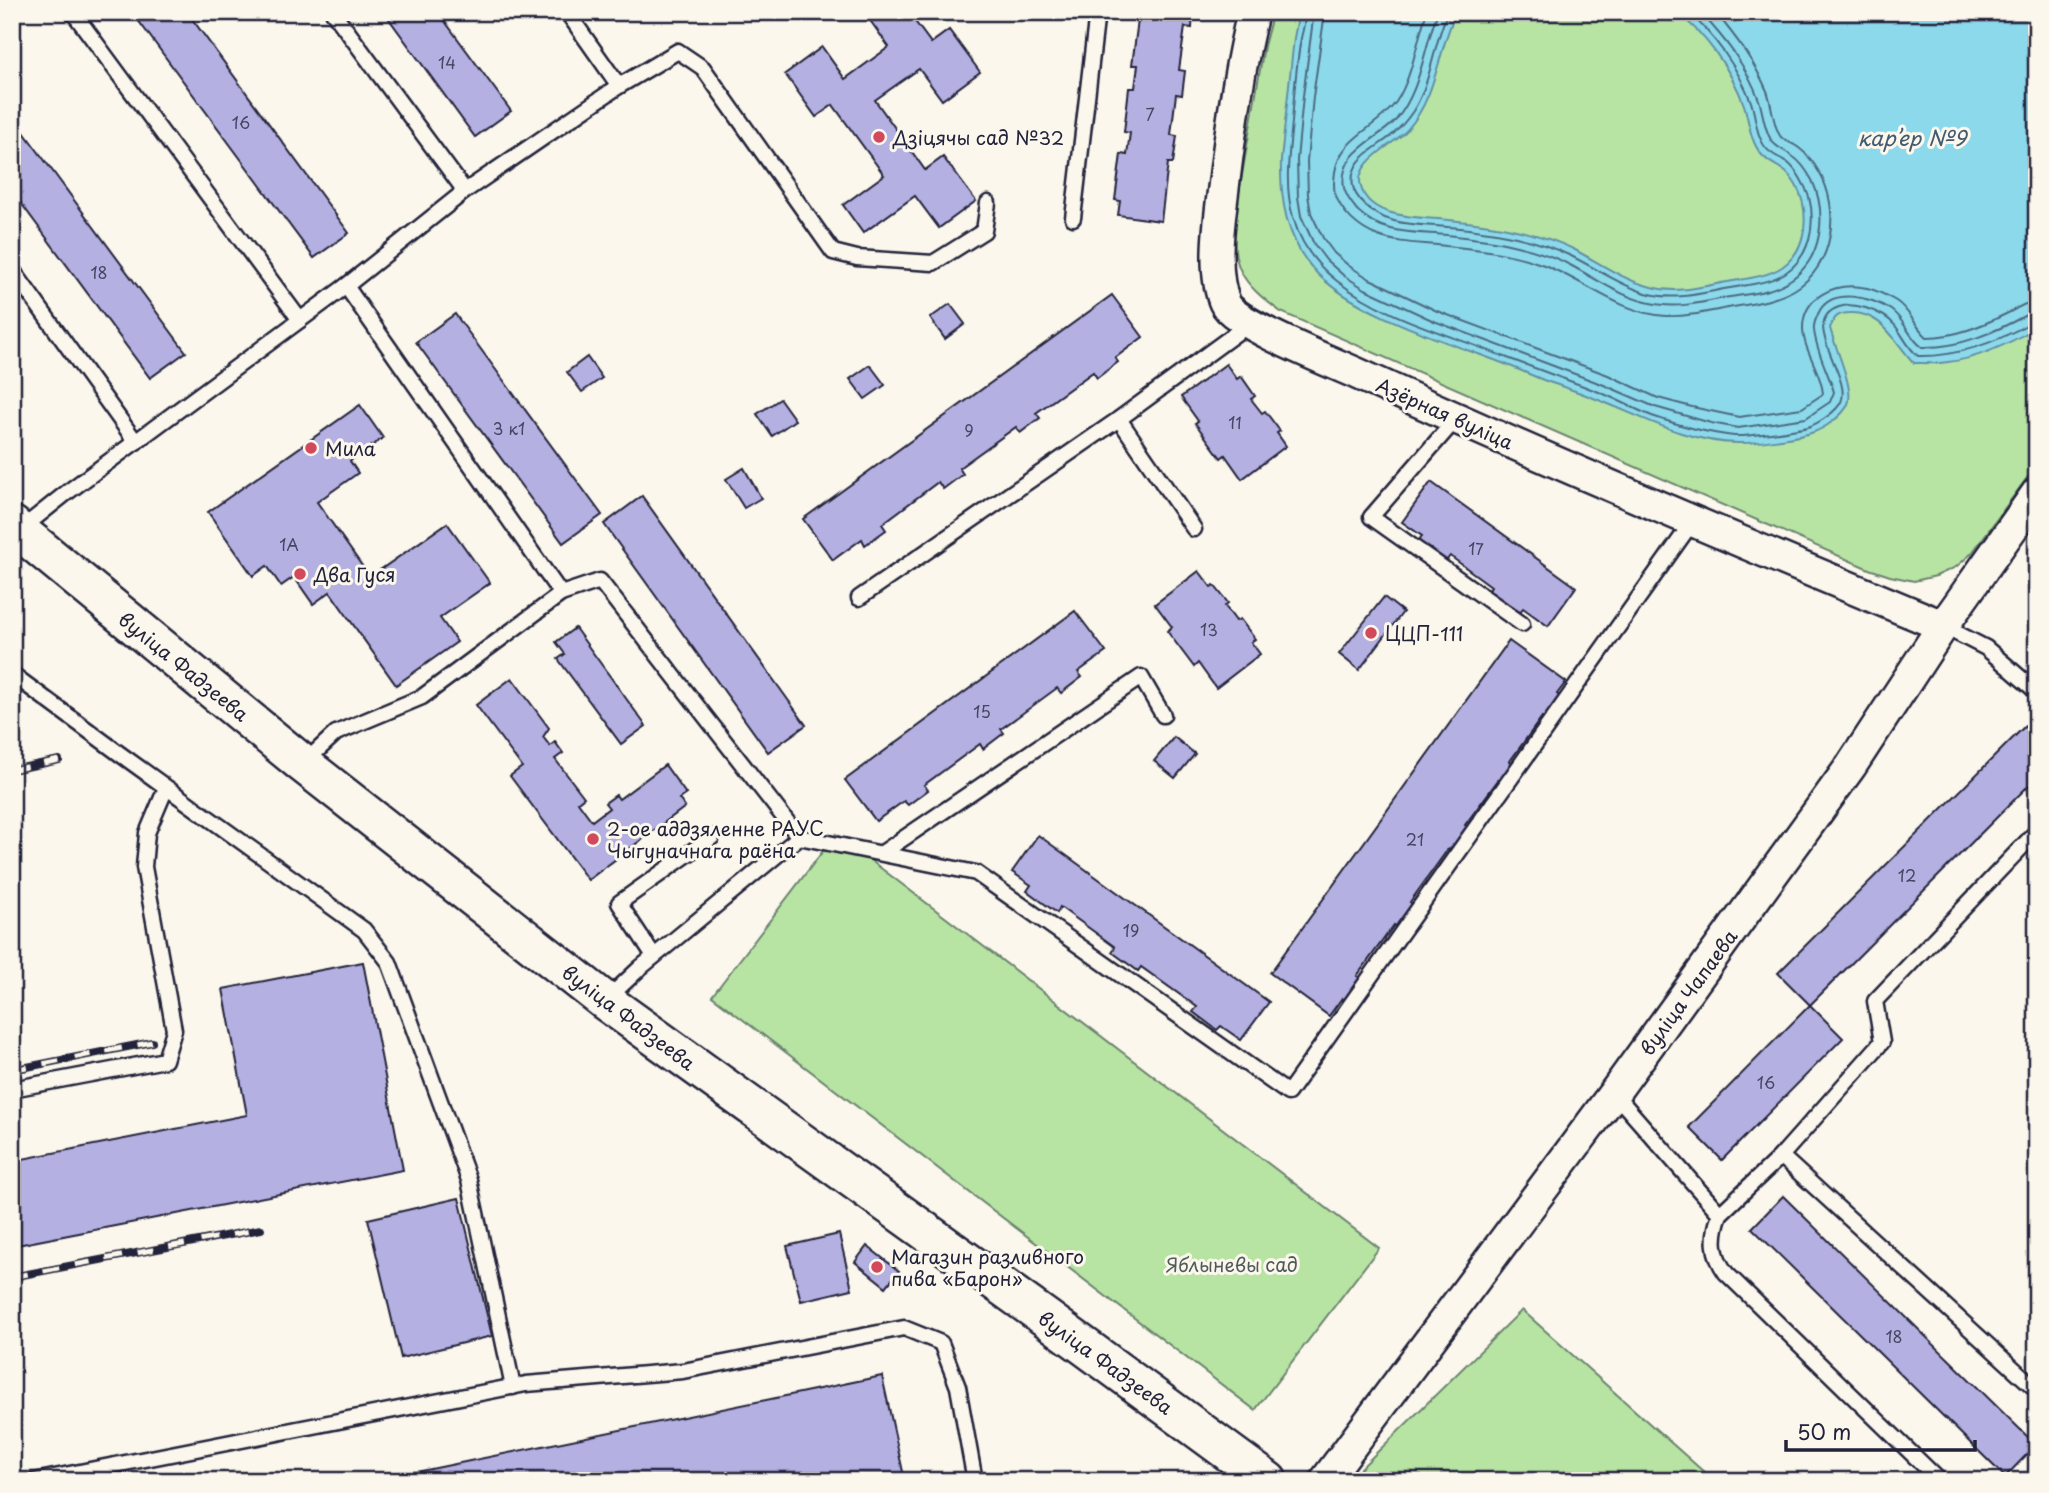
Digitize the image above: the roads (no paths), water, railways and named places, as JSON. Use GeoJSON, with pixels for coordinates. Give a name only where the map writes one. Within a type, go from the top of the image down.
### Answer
{"type":"FeatureCollection","features":[{"type":"Feature","properties":{"kind":"street","name":"Азёрная вуліца"},"geometry":{"type":"LineString","coordinates":[[1253,12],[1237,89],[1218,236],[1219,277],[1225,305],[1250,323],[1290,344],[1456,419],[1943,626]]}},
{"type":"Feature","properties":{"kind":"street","name":"вуліца Чапаева"},"geometry":{"type":"LineString","coordinates":[[1325,1481],[1614,1093],[1851,766],[1943,626],[2037,493]]}},
{"type":"Feature","properties":{"kind":"street","name":"вуліца Фадзеева"},"geometry":{"type":"LineString","coordinates":[[15,528],[303,764],[605,1001],[1268,1481]]}},
{"type":"Feature","properties":{"kind":"lane"},"geometry":{"type":"LineString","coordinates":[[73,12],[300,320]]}},
{"type":"Feature","properties":{"kind":"lane"},"geometry":{"type":"LineString","coordinates":[[333,12],[465,191]]}},
{"type":"Feature","properties":{"kind":"lane"},"geometry":{"type":"LineString","coordinates":[[567,12],[618,86]]}},
{"type":"Feature","properties":{"kind":"lane"},"geometry":{"type":"LineString","coordinates":[[1073,218],[1097,12]]}},
{"type":"Feature","properties":{"kind":"lane"},"geometry":{"type":"LineString","coordinates":[[15,528],[346,286],[465,191],[618,86],[678,51],[703,68],[833,252],[857,258],[933,263],[984,231],[988,203]]}},
{"type":"Feature","properties":{"kind":"lane"},"geometry":{"type":"LineString","coordinates":[[12,270],[136,442]]}},
{"type":"Feature","properties":{"kind":"lane"},"geometry":{"type":"LineString","coordinates":[[346,286],[561,594]]}},
{"type":"Feature","properties":{"kind":"lane"},"geometry":{"type":"LineString","coordinates":[[859,598],[1119,419],[1250,323]]}},
{"type":"Feature","properties":{"kind":"lane"},"geometry":{"type":"LineString","coordinates":[[1119,419],[1194,529]]}},
{"type":"Feature","properties":{"kind":"lane"},"geometry":{"type":"LineString","coordinates":[[1456,419],[1371,517],[1522,624]]}},
{"type":"Feature","properties":{"kind":"lane"},"geometry":{"type":"LineString","coordinates":[[303,764],[336,733],[422,697],[561,594],[600,581],[799,837],[976,873],[1288,1093],[1693,521]]}},
{"type":"Feature","properties":{"kind":"lane"},"geometry":{"type":"LineString","coordinates":[[1943,626],[1986,648],[2037,692]]}},
{"type":"Feature","properties":{"kind":"lane"},"geometry":{"type":"LineString","coordinates":[[12,674],[364,930],[389,962],[469,1181],[513,1387]]}},
{"type":"Feature","properties":{"kind":"lane"},"geometry":{"type":"LineString","coordinates":[[882,853],[1141,677],[1163,715]]}},
{"type":"Feature","properties":{"kind":"lane"},"geometry":{"type":"LineString","coordinates":[[12,1089],[165,1060],[174,1030],[144,867],[148,833],[166,788]]}},
{"type":"Feature","properties":{"kind":"lane"},"geometry":{"type":"LineString","coordinates":[[1940,1481],[1726,1273],[1717,1261],[1715,1229],[1720,1214],[1781,1156],[1882,1042],[1875,1001],[2037,831]]}},
{"type":"Feature","properties":{"kind":"lane"},"geometry":{"type":"LineString","coordinates":[[654,956],[619,903],[712,837]]}},
{"type":"Feature","properties":{"kind":"lane"},"geometry":{"type":"LineString","coordinates":[[605,1001],[654,956],[799,837]]}},
{"type":"Feature","properties":{"kind":"lane"},"geometry":{"type":"LineString","coordinates":[[1614,1093],[1720,1214]]}},
{"type":"Feature","properties":{"kind":"lane"},"geometry":{"type":"LineString","coordinates":[[1781,1156],[2037,1391]]}},
{"type":"Feature","properties":{"kind":"lane"},"geometry":{"type":"LineString","coordinates":[[34,1481],[513,1387],[683,1371],[904,1328],[941,1343],[958,1387],[975,1481]]}},
{"type":"Feature","properties":{"kind":"water","name":"карʼер №9"},"geometry":{"type":"Polygon","coordinates":[[[1299,12],[1456,12],[1431,87],[1418,116],[1402,135],[1377,154],[1363,169],[1361,187],[1366,198],[1375,206],[1398,215],[1486,224],[1534,234],[1569,247],[1638,283],[1676,290],[1753,278],[1782,267],[1791,259],[1802,240],[1805,218],[1800,195],[1792,178],[1765,159],[1757,149],[1739,92],[1725,66],[1707,42],[1676,12],[2037,12],[2037,327],[1982,354],[1944,363],[1914,363],[1887,330],[1871,317],[1850,313],[1839,315],[1830,328],[1849,388],[1846,409],[1832,422],[1811,433],[1738,443],[1683,434],[1399,324],[1350,299],[1313,269],[1296,244],[1286,218],[1281,160],[1299,12]]]}},
{"type":"Feature","properties":{"kind":"railway"},"geometry":{"type":"LineString","coordinates":[[12,770],[59,760]]}},
{"type":"Feature","properties":{"kind":"railway"},"geometry":{"type":"LineString","coordinates":[[12,1070],[152,1042]]}},
{"type":"Feature","properties":{"kind":"railway"},"geometry":{"type":"LineString","coordinates":[[12,1277],[261,1229]]}},
{"type":"Feature","properties":{"kind":"place","name":"Дзіцячы сад №32"},"geometry":{"type":"Point","coordinates":[879,137]}},
{"type":"Feature","properties":{"kind":"place","name":"Мила"},"geometry":{"type":"Point","coordinates":[311,448]}},
{"type":"Feature","properties":{"kind":"place","name":"Два Гуся"},"geometry":{"type":"Point","coordinates":[300,574]}},
{"type":"Feature","properties":{"kind":"place","name":"ЦЦП-111"},"geometry":{"type":"Point","coordinates":[1371,633]}},
{"type":"Feature","properties":{"kind":"place","name":"2-ое аддзяленне РАУС Чыгуначнага раёна"},"geometry":{"type":"Point","coordinates":[593,839]}},
{"type":"Feature","properties":{"kind":"place","name":"Магазин разливного пива «Барон»"},"geometry":{"type":"Point","coordinates":[877,1267]}},
{"type":"Feature","properties":{"kind":"park label","name":"Яблыневы сад"},"geometry":{"type":"Point","coordinates":[1232,1264]}}]}
